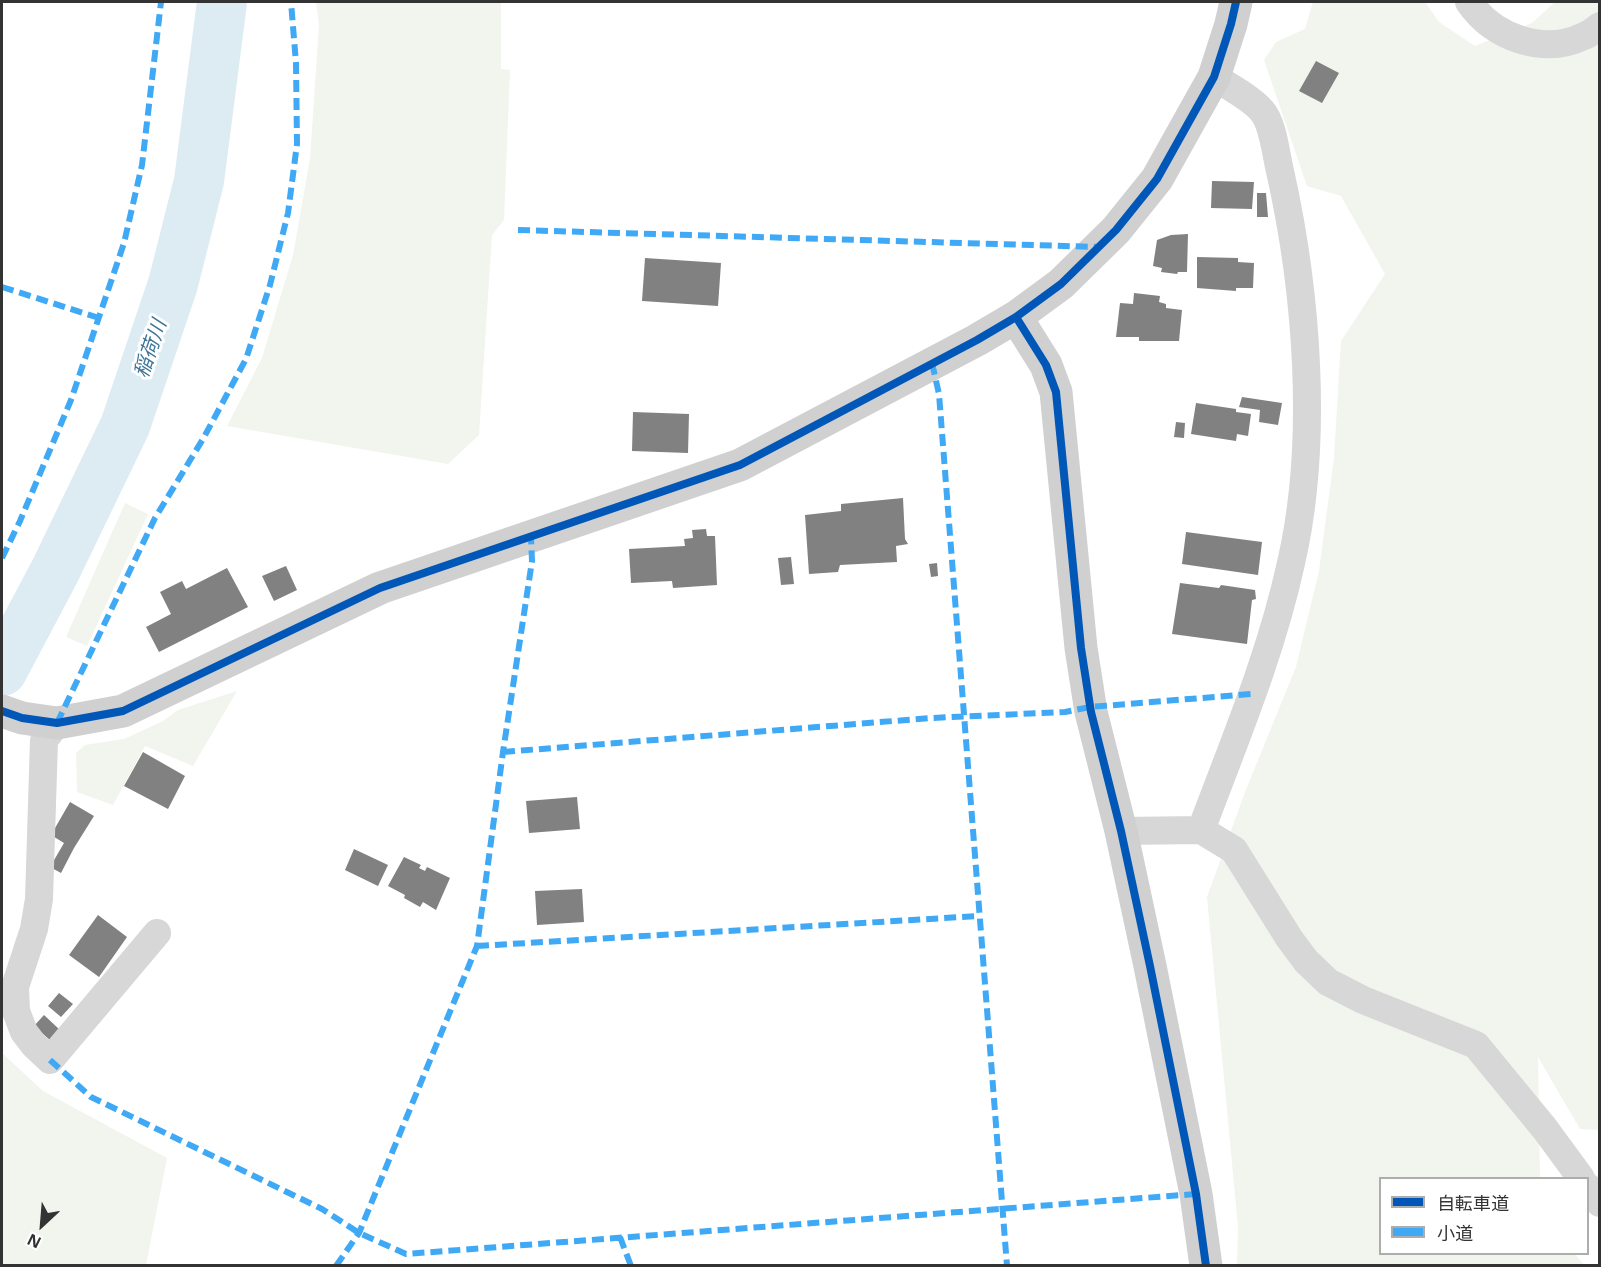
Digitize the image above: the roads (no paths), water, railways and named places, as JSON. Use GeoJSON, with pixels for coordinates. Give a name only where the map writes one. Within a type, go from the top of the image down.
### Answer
{"type":"FeatureCollection","features":[{"type":"Feature","properties":{"kind":"street"},"geometry":{"type":"LineString","coordinates":[[12,715],[57,723],[123,711],[380,588],[740,465],[977,340],[1016,317],[1061,284],[1093,255],[1134,210],[1157,179],[1214,77],[1236,2]]}},
{"type":"Feature","properties":{"kind":"street"},"geometry":{"type":"LineString","coordinates":[[1469,2],[1482,19],[1504,34],[1530,43],[1557,43],[1584,37],[1599,26]]}},
{"type":"Feature","properties":{"kind":"street"},"geometry":{"type":"LineString","coordinates":[[1201,830],[1272,635],[1292,562],[1302,504],[1306,440],[1302,291],[1288,207],[1269,125],[1263,111],[1214,77]]}},
{"type":"Feature","properties":{"kind":"street"},"geometry":{"type":"LineString","coordinates":[[1269,125],[1280,98]]}},
{"type":"Feature","properties":{"kind":"street"},"geometry":{"type":"LineString","coordinates":[[1016,317],[1046,365],[1056,392],[1081,648],[1091,712],[1121,831],[1196,1194],[1206,1266]]}},
{"type":"Feature","properties":{"kind":"street"},"geometry":{"type":"LineString","coordinates":[[57,723],[44,740],[39,898],[34,929],[15,987],[16,1011],[24,1032],[33,1045],[50,1060],[157,933]]}},
{"type":"Feature","properties":{"kind":"street"},"geometry":{"type":"LineString","coordinates":[[1121,831],[1201,830],[1234,850],[1289,938],[1306,961],[1328,982],[1363,999],[1476,1045],[1545,1129],[1580,1177]]}},
{"type":"Feature","properties":{"kind":"street"},"geometry":{"type":"LineString","coordinates":[[1589,1190],[1599,1203]]}},
{"type":"Feature","properties":{"kind":"waterway","name":"稲荷川"},"geometry":{"type":"LineString","coordinates":[[2,671],[55,571],[125,426],[173,284],[199,181],[222,2]]}}]}
